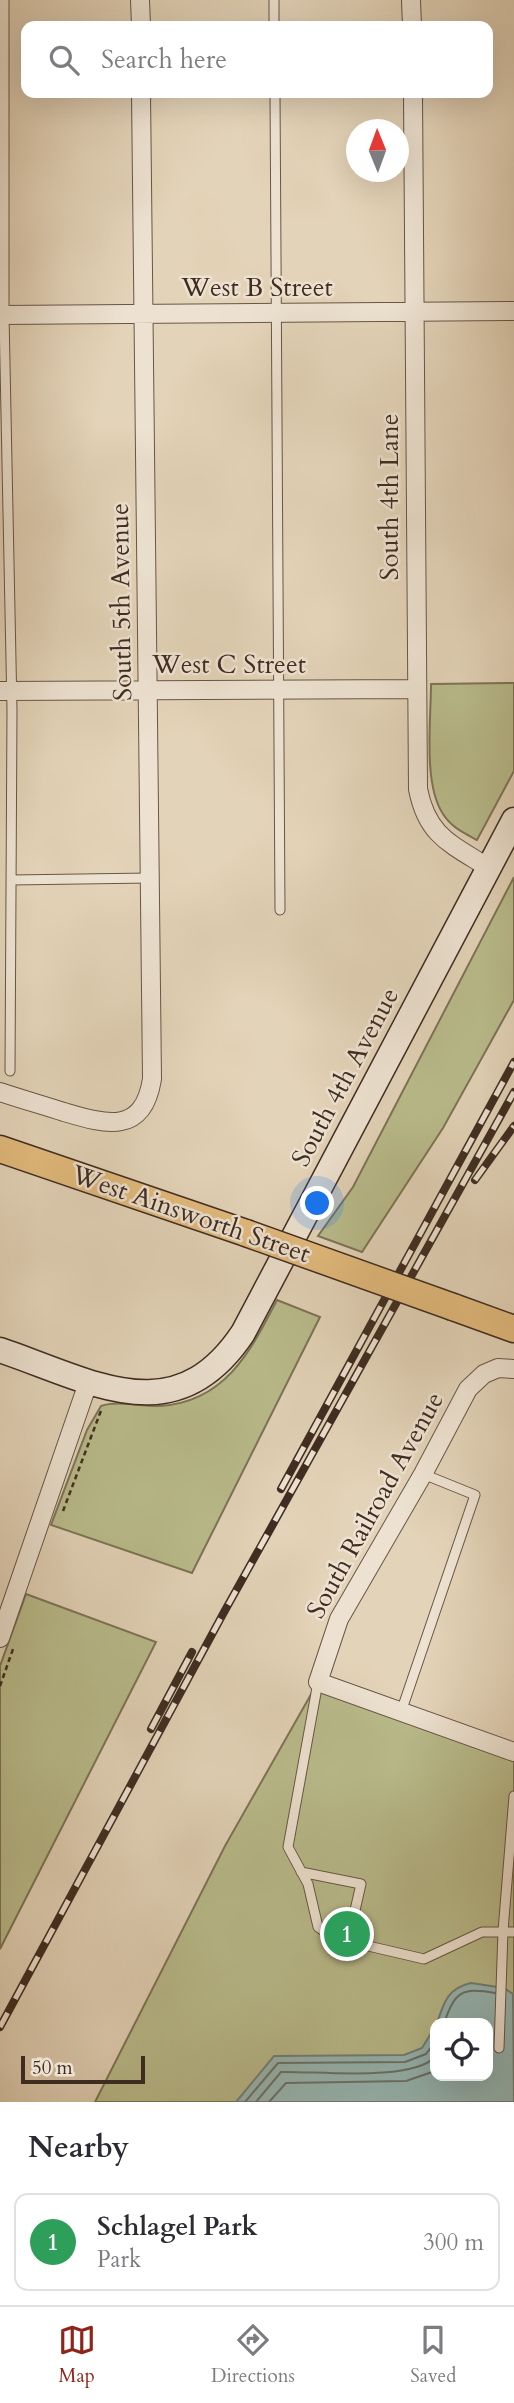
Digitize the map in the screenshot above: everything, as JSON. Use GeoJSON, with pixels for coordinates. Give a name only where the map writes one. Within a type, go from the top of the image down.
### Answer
{"type":"FeatureCollection","features":[{"type":"Feature","properties":{"kind":"main road","name":"West Ainsworth Street"},"geometry":{"type":"LineString","coordinates":[[0,1149],[514,1329]]}},
{"type":"Feature","properties":{"kind":"street"},"geometry":{"type":"LineString","coordinates":[[140,0],[141,21]]}},
{"type":"Feature","properties":{"kind":"street"},"geometry":{"type":"LineString","coordinates":[[411,0],[412,21]]}},
{"type":"Feature","properties":{"kind":"street","name":"South 5th Avenue"},"geometry":{"type":"LineString","coordinates":[[0,1092],[104,1124],[125,1121],[143,1109],[152,1079],[141,98]]}},
{"type":"Feature","properties":{"kind":"street","name":"South 4th Lane"},"geometry":{"type":"LineString","coordinates":[[412,98],[418,789],[425,816],[442,838],[489,868]]}},
{"type":"Feature","properties":{"kind":"street","name":"West B Street"},"geometry":{"type":"LineString","coordinates":[[2,315],[514,311]]}},
{"type":"Feature","properties":{"kind":"street","name":"West C Street"},"geometry":{"type":"LineString","coordinates":[[6,691],[416,689]]}},
{"type":"Feature","properties":{"kind":"street","name":"South 4th Avenue"},"geometry":{"type":"LineString","coordinates":[[0,1350],[99,1384],[147,1394],[169,1392],[208,1374],[232,1348],[514,820]]}},
{"type":"Feature","properties":{"kind":"street","name":"South Railroad Avenue"},"geometry":{"type":"LineString","coordinates":[[318,1682],[339,1619],[424,1474],[468,1389],[484,1374],[506,1368]]}},
{"type":"Feature","properties":{"kind":"street"},"geometry":{"type":"LineString","coordinates":[[2,1625],[99,1384]]}},
{"type":"Feature","properties":{"kind":"street"},"geometry":{"type":"LineString","coordinates":[[318,1682],[514,1752]]}},
{"type":"Feature","properties":{"kind":"lane"},"geometry":{"type":"LineString","coordinates":[[4,0],[2,315],[11,880],[10,1072]]}},
{"type":"Feature","properties":{"kind":"lane"},"geometry":{"type":"LineString","coordinates":[[274,0],[274,21]]}},
{"type":"Feature","properties":{"kind":"lane"},"geometry":{"type":"LineString","coordinates":[[275,98],[280,910]]}},
{"type":"Feature","properties":{"kind":"lane"},"geometry":{"type":"LineString","coordinates":[[11,880],[150,878]]}},
{"type":"Feature","properties":{"kind":"lane"},"geometry":{"type":"LineString","coordinates":[[401,1712],[475,1494],[424,1474]]}},
{"type":"Feature","properties":{"kind":"lane"},"geometry":{"type":"LineString","coordinates":[[318,1682],[288,1847],[308,1884],[318,1927],[324,1934],[425,1959],[482,1932],[514,1932]]}},
{"type":"Feature","properties":{"kind":"lane"},"geometry":{"type":"LineString","coordinates":[[499,2048],[503,1931],[514,1796]]}},
{"type":"Feature","properties":{"kind":"lane"},"geometry":{"type":"LineString","coordinates":[[301,1872],[361,1884],[348,1941]]}},
{"type":"Feature","properties":{"kind":"green space"},"geometry":{"type":"Polygon","coordinates":[[[514,683],[514,771],[477,840],[450,823],[437,801],[430,769],[431,684],[514,683]]]}},
{"type":"Feature","properties":{"kind":"green space"},"geometry":{"type":"Polygon","coordinates":[[[514,877],[514,1000],[443,1128],[362,1252],[318,1236],[353,1187],[514,877]]]}},
{"type":"Feature","properties":{"kind":"green space"},"geometry":{"type":"Polygon","coordinates":[[[277,1300],[320,1317],[192,1573],[51,1525],[87,1430],[101,1406],[160,1406],[202,1395],[233,1371],[256,1338],[277,1300]]]}},
{"type":"Feature","properties":{"kind":"green space"},"geometry":{"type":"Polygon","coordinates":[[[26,1594],[156,1642],[0,1949],[0,1666],[26,1594]]]}},
{"type":"Feature","properties":{"kind":"green space"},"geometry":{"type":"Polygon","coordinates":[[[318,1682],[514,1752],[514,2102],[95,2102],[225,1846],[318,1682]]]}},
{"type":"Feature","properties":{"kind":"water"},"geometry":{"type":"Polygon","coordinates":[[[471,1983],[504,1988],[513,1994],[514,2102],[236,2102],[274,2056],[404,2055],[422,2048],[430,2035],[430,2081],[493,2081],[493,2018],[439,2018],[452,1992],[471,1983]]]}},
{"type":"Feature","properties":{"kind":"railway"},"geometry":{"type":"LineString","coordinates":[[281,1489],[514,1062]]}},
{"type":"Feature","properties":{"kind":"railway"},"geometry":{"type":"LineString","coordinates":[[0,2027],[223,1614],[514,1092]]}},
{"type":"Feature","properties":{"kind":"railway"},"geometry":{"type":"LineString","coordinates":[[475,1180],[514,1126]]}},
{"type":"Feature","properties":{"kind":"railway"},"geometry":{"type":"LineString","coordinates":[[151,1729],[192,1652]]}},
{"type":"Feature","properties":{"kind":"place","name":"Schlagel Park"},"geometry":{"type":"Point","coordinates":[347,1934]}}]}
